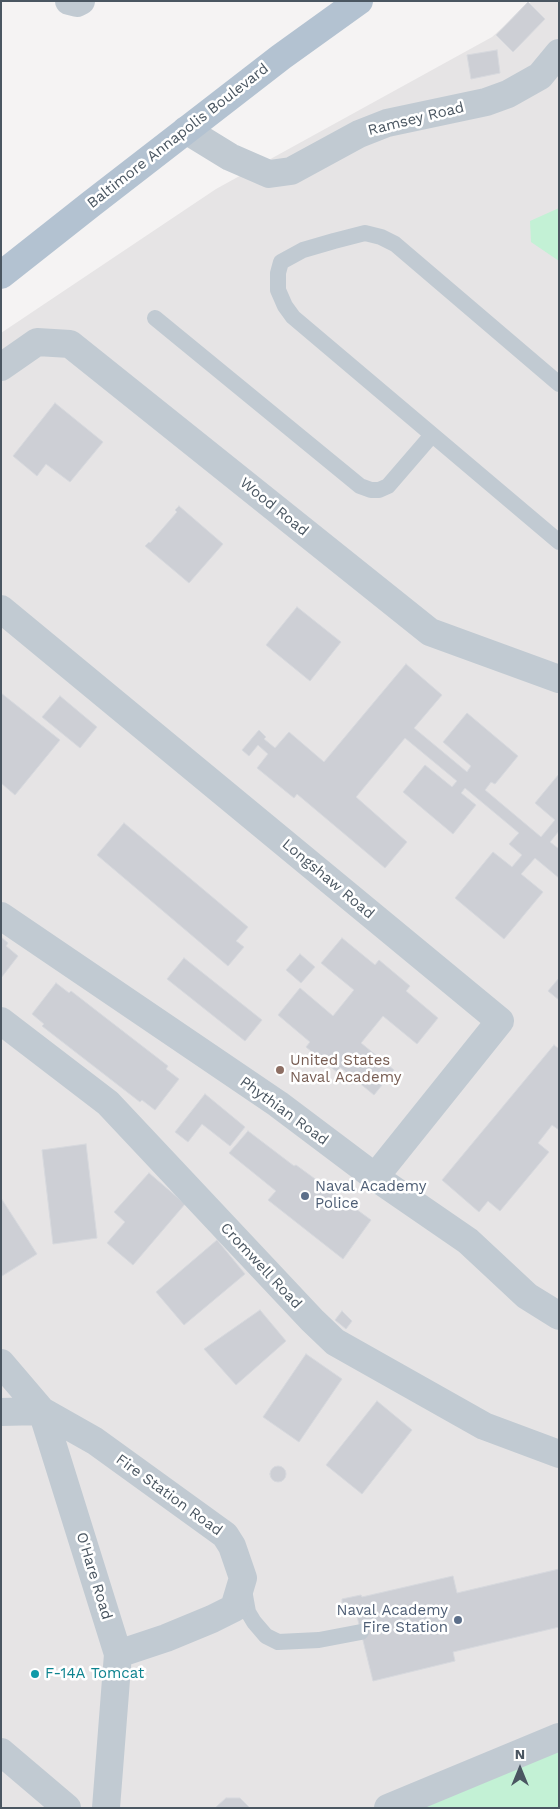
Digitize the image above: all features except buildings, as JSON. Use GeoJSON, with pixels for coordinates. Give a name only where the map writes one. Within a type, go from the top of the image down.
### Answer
{"type":"FeatureCollection","features":[{"type":"Feature","properties":{"kind":"main road","name":"Baltimore Annapolis Boulevard"},"geometry":{"type":"LineString","coordinates":[[1,275],[281,57],[359,1]]}},
{"type":"Feature","properties":{"kind":"street"},"geometry":{"type":"LineString","coordinates":[[69,1],[77,3],[81,1]]}},
{"type":"Feature","properties":{"kind":"street","name":"Ramsey Road"},"geometry":{"type":"LineString","coordinates":[[186,130],[230,157],[269,174],[291,171],[359,134],[387,123],[486,102],[508,94],[540,76],[559,53]]}},
{"type":"Feature","properties":{"kind":"street","name":"Wood Road"},"geometry":{"type":"LineString","coordinates":[[1,367],[37,342],[70,344],[430,632],[559,679]]}},
{"type":"Feature","properties":{"kind":"street","name":"Longshaw Road"},"geometry":{"type":"LineString","coordinates":[[1,609],[500,1021],[375,1177]]}},
{"type":"Feature","properties":{"kind":"street","name":"Phythian Road"},"geometry":{"type":"LineString","coordinates":[[1,916],[278,1104],[375,1177],[468,1241],[527,1296],[559,1316]]}},
{"type":"Feature","properties":{"kind":"street","name":"Cromwell Road"},"geometry":{"type":"LineString","coordinates":[[1,1022],[108,1103],[305,1313],[335,1342],[484,1426],[559,1454]]}},
{"type":"Feature","properties":{"kind":"street","name":"O'Hare Road"},"geometry":{"type":"LineString","coordinates":[[1,1363],[42,1411],[118,1654],[106,1808]]}},
{"type":"Feature","properties":{"kind":"street"},"geometry":{"type":"LineString","coordinates":[[1,1412],[42,1411]]}},
{"type":"Feature","properties":{"kind":"street","name":"Fire Station Road"},"geometry":{"type":"LineString","coordinates":[[42,1411],[95,1441],[225,1535],[232,1546],[243,1578]]}},
{"type":"Feature","properties":{"kind":"street"},"geometry":{"type":"LineString","coordinates":[[118,1654],[212,1620],[234,1608],[243,1578]]}},
{"type":"Feature","properties":{"kind":"street"},"geometry":{"type":"LineString","coordinates":[[388,1808],[559,1736]]}},
{"type":"Feature","properties":{"kind":"street"},"geometry":{"type":"LineString","coordinates":[[1,1752],[67,1808]]}},
{"type":"Feature","properties":{"kind":"lane"},"geometry":{"type":"LineString","coordinates":[[559,384],[395,244],[381,237],[365,233],[303,250],[281,262],[278,272],[278,290],[285,306],[293,317],[559,542]]}},
{"type":"Feature","properties":{"kind":"lane"},"geometry":{"type":"LineString","coordinates":[[155,318],[360,486],[371,490],[379,490],[388,486],[432,435]]}},
{"type":"Feature","properties":{"kind":"lane"},"geometry":{"type":"LineString","coordinates":[[243,1578],[248,1612],[266,1636],[278,1642],[319,1640],[361,1632]]}},
{"type":"Feature","properties":{"kind":"shaded area","name":"United States Naval Academy"},"geometry":{"type":"Polygon","coordinates":[[[532,1],[559,1],[559,1808],[1,1808],[1,333],[216,189],[492,37],[532,1]]]}},
{"type":"Feature","properties":{"kind":"green space"},"geometry":{"type":"Polygon","coordinates":[[[559,208],[559,261],[531,242],[530,221],[559,208]]]}},
{"type":"Feature","properties":{"kind":"green space"},"geometry":{"type":"Polygon","coordinates":[[[559,1749],[559,1808],[423,1808],[559,1749]]]}},
{"type":"Feature","properties":{"kind":"place","name":"United States Naval Academy"},"geometry":{"type":"Point","coordinates":[280,1070]}},
{"type":"Feature","properties":{"kind":"place","name":"Naval Academy Police"},"geometry":{"type":"Point","coordinates":[305,1196]}},
{"type":"Feature","properties":{"kind":"place","name":"Naval Academy Fire Station"},"geometry":{"type":"Point","coordinates":[458,1620]}},
{"type":"Feature","properties":{"kind":"place","name":"F-14A Tomcat"},"geometry":{"type":"Point","coordinates":[35,1674]}}]}
